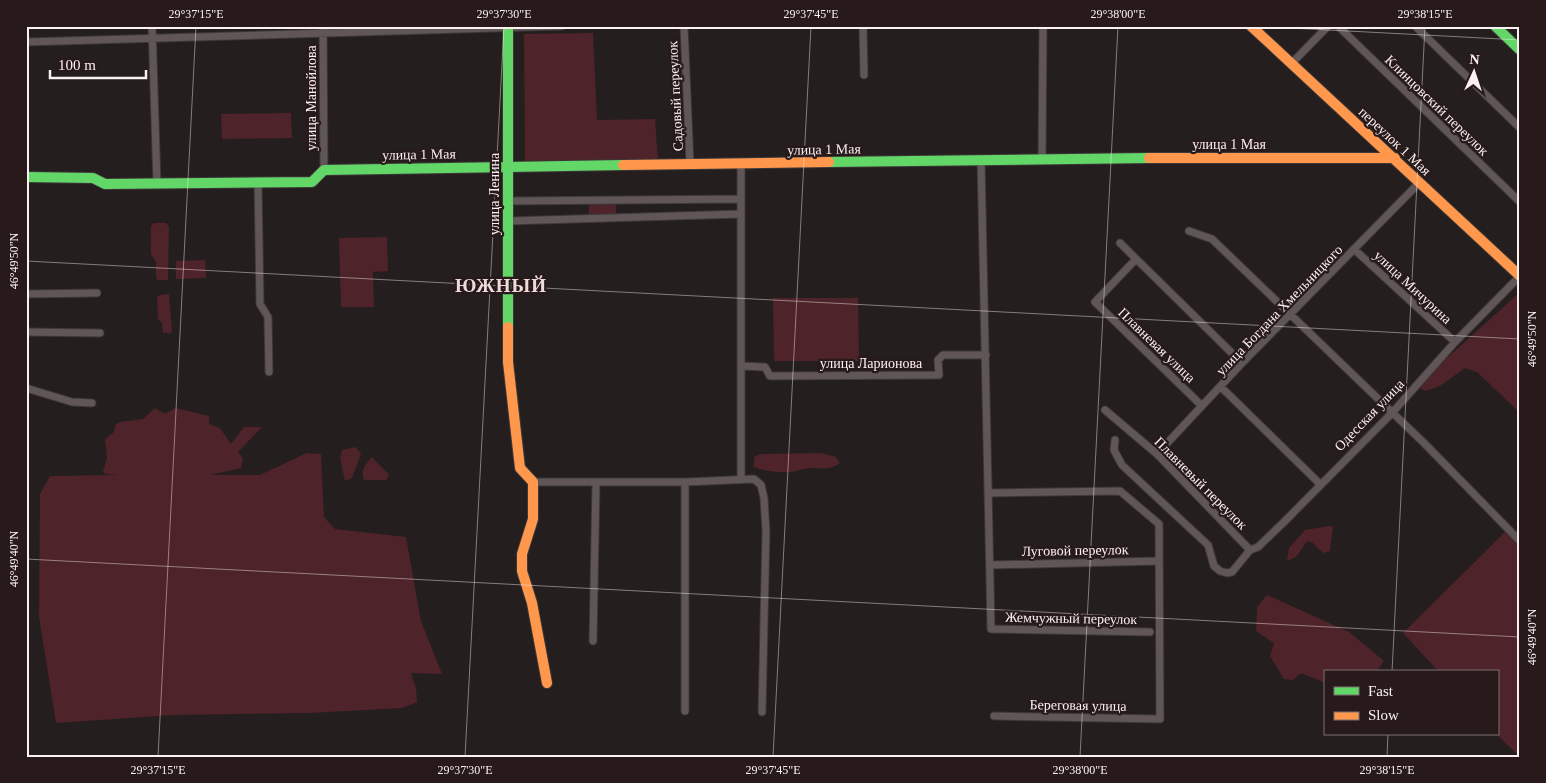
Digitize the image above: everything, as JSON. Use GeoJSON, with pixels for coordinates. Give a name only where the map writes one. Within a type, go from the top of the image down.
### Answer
{"type":"FeatureCollection","features":[{"type":"Feature","properties":{"kind":"street"},"geometry":{"type":"LineString","coordinates":[[152,26],[157,184]]}},
{"type":"Feature","properties":{"kind":"street"},"geometry":{"type":"LineString","coordinates":[[26,42],[323,30],[562,26]]}},
{"type":"Feature","properties":{"kind":"street","name":"Садовый переулок"},"geometry":{"type":"LineString","coordinates":[[684,26],[690,164]]}},
{"type":"Feature","properties":{"kind":"street"},"geometry":{"type":"LineString","coordinates":[[863,26],[864,75]]}},
{"type":"Feature","properties":{"kind":"street"},"geometry":{"type":"LineString","coordinates":[[1042,158],[1043,26]]}},
{"type":"Feature","properties":{"kind":"street","name":"переулок 1 Мая"},"geometry":{"type":"LineString","coordinates":[[1251,26],[1395,158],[1519,277]]}},
{"type":"Feature","properties":{"kind":"street"},"geometry":{"type":"LineString","coordinates":[[1292,63],[1328,26]]}},
{"type":"Feature","properties":{"kind":"street","name":"Клинцовский переулок"},"geometry":{"type":"LineString","coordinates":[[1338,26],[1520,202]]}},
{"type":"Feature","properties":{"kind":"street"},"geometry":{"type":"LineString","coordinates":[[1415,26],[1520,128]]}},
{"type":"Feature","properties":{"kind":"street"},"geometry":{"type":"LineString","coordinates":[[1495,26],[1518,46]]}},
{"type":"Feature","properties":{"kind":"street","name":"улица Ленина"},"geometry":{"type":"LineString","coordinates":[[508,27],[508,362],[520,468],[533,482]]}},
{"type":"Feature","properties":{"kind":"street","name":"улица Манойлова"},"geometry":{"type":"LineString","coordinates":[[323,30],[324,170]]}},
{"type":"Feature","properties":{"kind":"street","name":"улица 1 Мая"},"geometry":{"type":"LineString","coordinates":[[26,177],[93,178],[106,184],[312,182],[324,170],[1042,158],[1395,158]]}},
{"type":"Feature","properties":{"kind":"street"},"geometry":{"type":"LineString","coordinates":[[981,160],[991,565]]}},
{"type":"Feature","properties":{"kind":"street"},"geometry":{"type":"LineString","coordinates":[[741,164],[742,479]]}},
{"type":"Feature","properties":{"kind":"street"},"geometry":{"type":"LineString","coordinates":[[258,182],[260,304],[268,317],[269,372]]}},
{"type":"Feature","properties":{"kind":"street","name":"улица Богдана Хмельницкого"},"geometry":{"type":"LineString","coordinates":[[1157,454],[1221,387],[1242,362],[1355,250],[1420,182]]}},
{"type":"Feature","properties":{"kind":"street"},"geometry":{"type":"LineString","coordinates":[[507,201],[741,199]]}},
{"type":"Feature","properties":{"kind":"street"},"geometry":{"type":"LineString","coordinates":[[507,221],[741,214]]}},
{"type":"Feature","properties":{"kind":"street"},"geometry":{"type":"LineString","coordinates":[[1189,231],[1212,239],[1392,413],[1520,542]]}},
{"type":"Feature","properties":{"kind":"street"},"geometry":{"type":"LineString","coordinates":[[1120,243],[1242,362]]}},
{"type":"Feature","properties":{"kind":"street","name":"улица Мичурина"},"geometry":{"type":"LineString","coordinates":[[1355,250],[1455,342]]}},
{"type":"Feature","properties":{"kind":"street","name":"Плавневая улица"},"geometry":{"type":"LineString","coordinates":[[1136,259],[1095,302],[1202,406]]}},
{"type":"Feature","properties":{"kind":"street","name":"Одесская улица"},"geometry":{"type":"LineString","coordinates":[[1115,440],[1114,450],[1122,465],[1208,545],[1214,566],[1227,573],[1236,569],[1250,550],[1266,540],[1392,413],[1455,342],[1519,277]]}},
{"type":"Feature","properties":{"kind":"street"},"geometry":{"type":"LineString","coordinates":[[26,294],[97,293]]}},
{"type":"Feature","properties":{"kind":"street"},"geometry":{"type":"LineString","coordinates":[[26,332],[100,333]]}},
{"type":"Feature","properties":{"kind":"street","name":"улица Ларионова"},"geometry":{"type":"LineString","coordinates":[[742,366],[765,366],[770,376],[939,375],[938,360],[943,355],[986,355]]}},
{"type":"Feature","properties":{"kind":"street"},"geometry":{"type":"LineString","coordinates":[[1221,387],[1320,484]]}},
{"type":"Feature","properties":{"kind":"street"},"geometry":{"type":"LineString","coordinates":[[26,388],[72,402],[92,403]]}},
{"type":"Feature","properties":{"kind":"street","name":"Плавневый переулок"},"geometry":{"type":"LineString","coordinates":[[1105,410],[1157,454],[1250,550]]}},
{"type":"Feature","properties":{"kind":"street"},"geometry":{"type":"LineString","coordinates":[[547,683],[532,604],[522,571],[522,554],[533,519],[533,482],[685,482],[754,479],[761,485],[764,498],[766,532],[762,712]]}},
{"type":"Feature","properties":{"kind":"street"},"geometry":{"type":"LineString","coordinates":[[592,640],[596,482]]}},
{"type":"Feature","properties":{"kind":"street"},"geometry":{"type":"LineString","coordinates":[[684,711],[685,482]]}},
{"type":"Feature","properties":{"kind":"street"},"geometry":{"type":"LineString","coordinates":[[989,493],[1120,491],[1159,524],[1159,561]]}},
{"type":"Feature","properties":{"kind":"street","name":"Луговой переулок"},"geometry":{"type":"LineString","coordinates":[[991,565],[1159,561]]}},
{"type":"Feature","properties":{"kind":"street","name":"Береговая улица"},"geometry":{"type":"LineString","coordinates":[[994,716],[1160,718],[1159,561]]}},
{"type":"Feature","properties":{"kind":"street","name":"Жемчужный переулок"},"geometry":{"type":"LineString","coordinates":[[991,565],[991,629],[1150,632]]}},
{"type":"Feature","properties":{"kind":"shaded area"},"geometry":{"type":"Polygon","coordinates":[[[593,33],[597,120],[655,119],[658,160],[525,161],[524,34],[593,33]]]}},
{"type":"Feature","properties":{"kind":"shaded area"},"geometry":{"type":"Polygon","coordinates":[[[291,113],[292,138],[222,139],[221,114],[291,113]]]}},
{"type":"Feature","properties":{"kind":"shaded area"},"geometry":{"type":"Polygon","coordinates":[[[616,202],[616,215],[589,215],[589,203],[616,202]]]}},
{"type":"Feature","properties":{"kind":"shaded area"},"geometry":{"type":"Polygon","coordinates":[[[154,223],[166,223],[169,227],[168,280],[158,280],[156,278],[156,262],[151,254],[151,226],[154,223]]]}},
{"type":"Feature","properties":{"kind":"shaded area"},"geometry":{"type":"Polygon","coordinates":[[[387,237],[388,271],[373,272],[374,307],[341,307],[339,238],[387,237]]]}},
{"type":"Feature","properties":{"kind":"shaded area"},"geometry":{"type":"Polygon","coordinates":[[[205,260],[206,278],[176,279],[176,261],[205,260]]]}},
{"type":"Feature","properties":{"kind":"shaded area"},"geometry":{"type":"Polygon","coordinates":[[[1520,292],[1520,413],[1477,372],[1465,368],[1440,386],[1425,391],[1419,387],[1427,376],[1520,292]]]}},
{"type":"Feature","properties":{"kind":"shaded area"},"geometry":{"type":"Polygon","coordinates":[[[169,294],[172,330],[171,333],[163,333],[162,322],[158,320],[157,297],[169,294]]]}},
{"type":"Feature","properties":{"kind":"shaded area"},"geometry":{"type":"Polygon","coordinates":[[[773,298],[858,298],[859,361],[774,361],[773,298]]]}},
{"type":"Feature","properties":{"kind":"shaded area"},"geometry":{"type":"Polygon","coordinates":[[[155,408],[165,414],[175,408],[209,416],[209,424],[220,428],[231,444],[244,427],[262,427],[238,452],[243,459],[241,468],[211,475],[260,475],[307,453],[321,454],[324,517],[335,529],[406,537],[421,621],[442,674],[411,673],[416,689],[417,702],[402,708],[310,713],[173,715],[56,723],[39,617],[40,494],[50,476],[118,475],[105,474],[103,471],[107,458],[105,439],[114,432],[115,425],[120,422],[143,419],[155,408]]]}},
{"type":"Feature","properties":{"kind":"shaded area"},"geometry":{"type":"Polygon","coordinates":[[[356,447],[361,454],[352,478],[345,481],[340,458],[342,450],[356,447]]]}},
{"type":"Feature","properties":{"kind":"shaded area"},"geometry":{"type":"Polygon","coordinates":[[[821,453],[836,457],[840,463],[829,468],[807,468],[792,472],[767,471],[754,467],[754,457],[761,454],[821,453]]]}},
{"type":"Feature","properties":{"kind":"shaded area"},"geometry":{"type":"Polygon","coordinates":[[[372,457],[389,475],[386,480],[364,480],[363,470],[372,457]]]}},
{"type":"Feature","properties":{"kind":"shaded area"},"geometry":{"type":"Polygon","coordinates":[[[1333,527],[1330,551],[1323,553],[1313,543],[1307,541],[1296,557],[1287,561],[1289,548],[1305,530],[1333,527]]]}},
{"type":"Feature","properties":{"kind":"shaded area"},"geometry":{"type":"Polygon","coordinates":[[[1507,530],[1520,541],[1520,757],[1498,736],[1498,670],[1437,670],[1403,633],[1507,530]]]}},
{"type":"Feature","properties":{"kind":"shaded area"},"geometry":{"type":"Polygon","coordinates":[[[1267,595],[1349,632],[1384,661],[1377,670],[1324,670],[1324,683],[1301,673],[1293,680],[1284,679],[1270,656],[1274,643],[1256,631],[1257,607],[1267,595]]]}},
{"type":"Feature","properties":{"kind":"traffic: fast"},"geometry":{"type":"LineString","coordinates":[[508,26],[508,327]]}},
{"type":"Feature","properties":{"kind":"traffic: fast"},"geometry":{"type":"LineString","coordinates":[[1495,26],[1520,50]]}},
{"type":"Feature","properties":{"kind":"traffic: fast"},"geometry":{"type":"LineString","coordinates":[[829,162],[1149,158]]}},
{"type":"Feature","properties":{"kind":"traffic: fast"},"geometry":{"type":"LineString","coordinates":[[26,177],[93,178],[105,184],[312,182],[324,170],[623,165]]}},
{"type":"Feature","properties":{"kind":"traffic: slow"},"geometry":{"type":"LineString","coordinates":[[1251,26],[1520,276]]}},
{"type":"Feature","properties":{"kind":"traffic: slow"},"geometry":{"type":"LineString","coordinates":[[1149,158],[1395,158]]}},
{"type":"Feature","properties":{"kind":"traffic: slow"},"geometry":{"type":"LineString","coordinates":[[623,165],[829,162]]}},
{"type":"Feature","properties":{"kind":"traffic: slow"},"geometry":{"type":"LineString","coordinates":[[508,327],[508,362],[520,468],[533,482],[533,519],[522,554],[522,571],[532,603],[547,683]]}},
{"type":"Feature","properties":{"kind":"district","name":"ЮЖНЫЙ"},"geometry":{"type":"Point","coordinates":[501,285]}}]}
